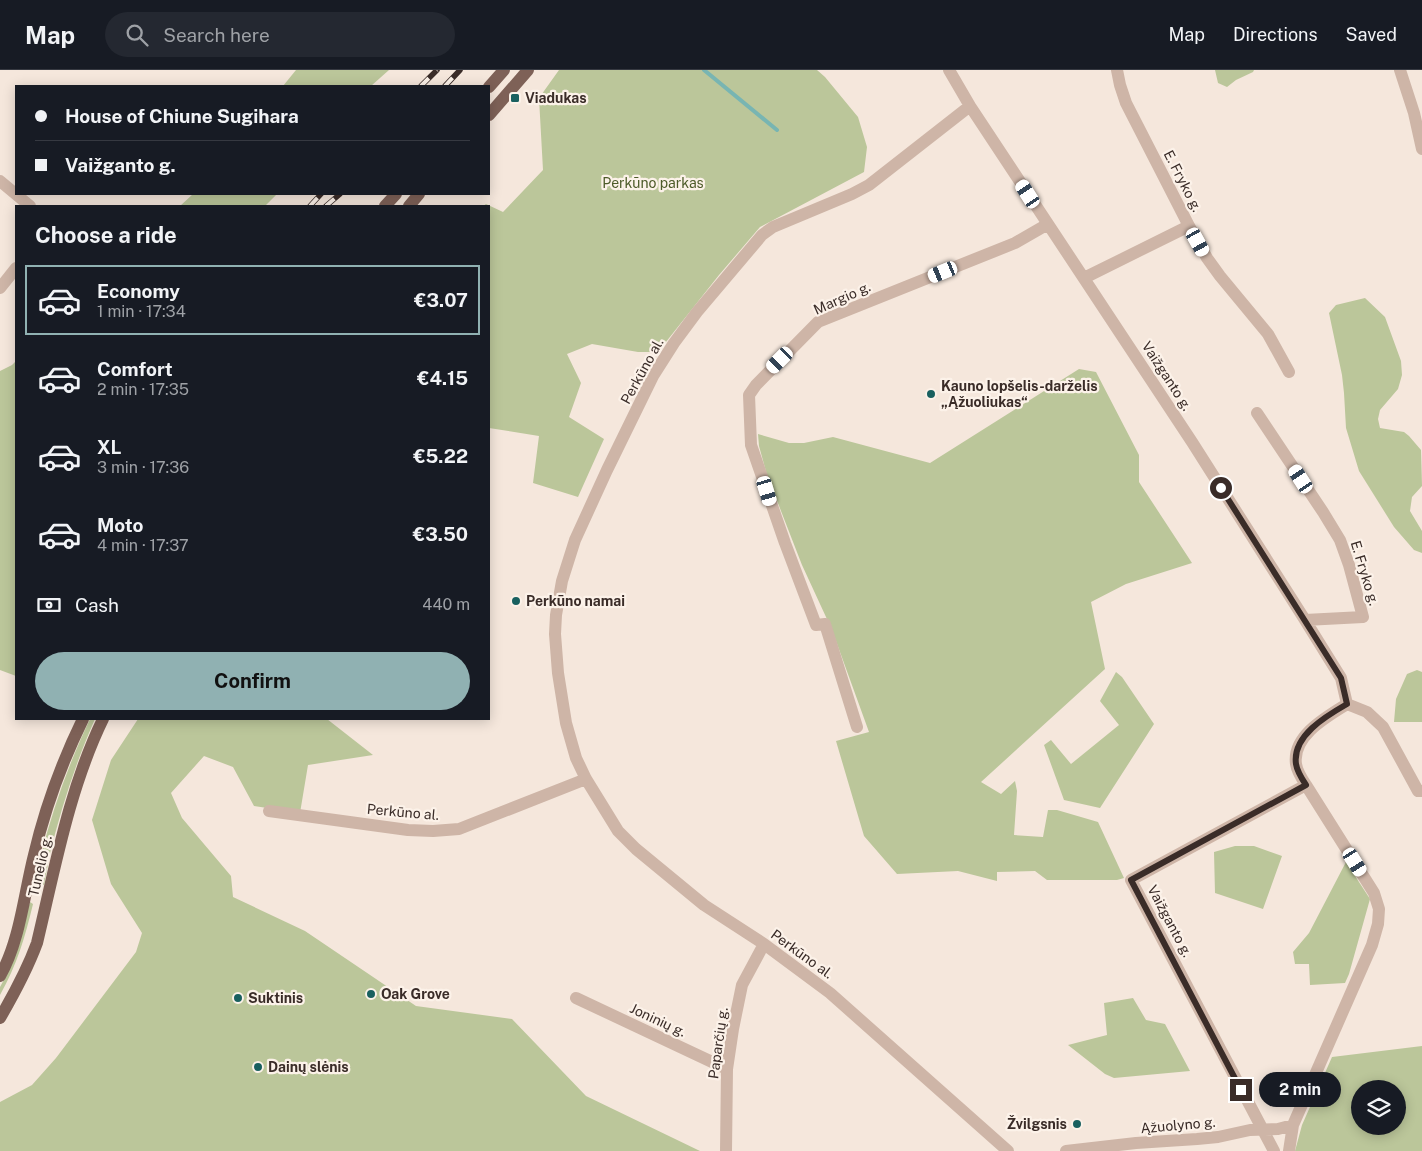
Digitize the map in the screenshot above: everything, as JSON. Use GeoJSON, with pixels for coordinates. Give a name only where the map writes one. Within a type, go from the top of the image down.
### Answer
{"type":"FeatureCollection","features":[{"type":"Feature","properties":{"kind":"main road"},"geometry":{"type":"LineString","coordinates":[[490,86],[504,70]]}},
{"type":"Feature","properties":{"kind":"main road"},"geometry":{"type":"LineString","coordinates":[[490,114],[528,70]]}},
{"type":"Feature","properties":{"kind":"main road"},"geometry":{"type":"LineString","coordinates":[[386,205],[395,195]]}},
{"type":"Feature","properties":{"kind":"main road"},"geometry":{"type":"LineString","coordinates":[[409,205],[419,195]]}},
{"type":"Feature","properties":{"kind":"main road","name":"Tunelio g."},"geometry":{"type":"LineString","coordinates":[[0,976],[11,952],[48,802],[83,720]]}},
{"type":"Feature","properties":{"kind":"main road","name":"Tunelio g."},"geometry":{"type":"LineString","coordinates":[[0,1018],[20,984],[29,964],[36,943],[68,812],[103,720]]}},
{"type":"Feature","properties":{"kind":"main road"},"geometry":{"type":"LineString","coordinates":[[25,891],[48,896]]}},
{"type":"Feature","properties":{"kind":"street","name":"Vaižganto g."},"geometry":{"type":"LineString","coordinates":[[949,70],[970,106],[1192,442],[1305,620],[1341,678],[1347,704]]}},
{"type":"Feature","properties":{"kind":"street","name":"E. Fryko g."},"geometry":{"type":"LineString","coordinates":[[1117,70],[1126,103],[1207,258],[1268,334],[1289,372]]}},
{"type":"Feature","properties":{"kind":"street"},"geometry":{"type":"LineString","coordinates":[[1400,70],[1414,113],[1422,149]]}},
{"type":"Feature","properties":{"kind":"street","name":"Perkūno al."},"geometry":{"type":"LineString","coordinates":[[970,106],[869,185],[773,227],[762,235],[697,312],[674,343],[654,376],[607,470],[575,540],[562,581],[555,634],[557,663],[566,723],[576,758],[586,779],[618,831],[636,849],[704,905],[764,944],[830,993],[1008,1151]]}},
{"type":"Feature","properties":{"kind":"street"},"geometry":{"type":"LineString","coordinates":[[0,181],[15,194]]}},
{"type":"Feature","properties":{"kind":"street"},"geometry":{"type":"LineString","coordinates":[[17,195],[29,205]]}},
{"type":"Feature","properties":{"kind":"street","name":"Margio g."},"geometry":{"type":"LineString","coordinates":[[857,727],[825,624],[816,625],[751,445],[749,395],[756,385],[818,322],[1015,243],[1048,224]]}},
{"type":"Feature","properties":{"kind":"street"},"geometry":{"type":"LineString","coordinates":[[1084,278],[1189,226]]}},
{"type":"Feature","properties":{"kind":"street"},"geometry":{"type":"LineString","coordinates":[[0,288],[15,269]]}},
{"type":"Feature","properties":{"kind":"street","name":"E. Fryko g."},"geometry":{"type":"LineString","coordinates":[[1257,413],[1340,540],[1363,617],[1305,620]]}},
{"type":"Feature","properties":{"kind":"street"},"geometry":{"type":"LineString","coordinates":[[1289,1151],[1293,1125],[1372,945],[1378,924],[1379,909],[1374,893],[1306,785],[1296,765],[1296,752],[1302,738],[1323,718],[1347,704],[1367,712],[1383,727],[1418,791],[1422,791]]}},
{"type":"Feature","properties":{"kind":"street","name":"Perkūno al."},"geometry":{"type":"LineString","coordinates":[[268,811],[408,830],[459,829],[586,779]]}},
{"type":"Feature","properties":{"kind":"street","name":"Vaižganto g."},"geometry":{"type":"LineString","coordinates":[[1274,1151],[1131,880],[1306,785]]}},
{"type":"Feature","properties":{"kind":"street","name":"Paparčių g."},"geometry":{"type":"LineString","coordinates":[[726,1151],[727,1069],[733,1029],[742,985],[764,944]]}},
{"type":"Feature","properties":{"kind":"street","name":"Joninių g."},"geometry":{"type":"LineString","coordinates":[[576,998],[727,1069]]}},
{"type":"Feature","properties":{"kind":"street","name":"Ąžuolyno g."},"geometry":{"type":"LineString","coordinates":[[1066,1151],[1197,1139],[1262,1129],[1278,1129],[1293,1125]]}},
{"type":"Feature","properties":{"kind":"green space"},"geometry":{"type":"Polygon","coordinates":[[[296,70],[389,70],[372,85],[284,85],[296,70]]]}},
{"type":"Feature","properties":{"kind":"green space","name":"Perkūno parkas"},"geometry":{"type":"Polygon","coordinates":[[[559,70],[817,70],[858,117],[867,147],[864,172],[760,227],[658,352],[638,352],[592,344],[567,354],[581,383],[569,417],[604,439],[578,497],[533,483],[539,436],[490,428],[490,206],[503,212],[543,170],[539,98],[559,70]]]}},
{"type":"Feature","properties":{"kind":"green space"},"geometry":{"type":"Polygon","coordinates":[[[1215,70],[1254,70],[1227,87],[1218,83],[1215,70]]]}},
{"type":"Feature","properties":{"kind":"green space"},"geometry":{"type":"Polygon","coordinates":[[[192,195],[276,195],[266,205],[181,205],[192,195]]]}},
{"type":"Feature","properties":{"kind":"green space"},"geometry":{"type":"Polygon","coordinates":[[[1365,298],[1385,317],[1401,361],[1402,375],[1398,389],[1380,410],[1378,419],[1380,428],[1404,432],[1421,450],[1422,486],[1412,497],[1410,511],[1422,531],[1422,553],[1414,550],[1394,527],[1359,471],[1346,428],[1342,375],[1329,313],[1336,305],[1365,298]]]}},
{"type":"Feature","properties":{"kind":"green space"},"geometry":{"type":"Polygon","coordinates":[[[15,362],[15,676],[0,670],[0,371],[15,362]]]}},
{"type":"Feature","properties":{"kind":"green space"},"geometry":{"type":"Polygon","coordinates":[[[1079,369],[1096,372],[1139,455],[1139,482],[1192,563],[1126,584],[1091,602],[1105,669],[981,782],[1001,794],[1015,781],[1017,791],[1014,835],[1043,837],[1048,810],[1057,810],[1098,822],[1124,878],[1117,880],[1047,880],[1035,871],[997,872],[997,881],[958,871],[897,874],[864,836],[836,741],[869,732],[832,630],[802,565],[767,475],[759,446],[758,434],[789,443],[804,443],[833,437],[930,463],[1079,369]]]}},
{"type":"Feature","properties":{"kind":"green space"},"geometry":{"type":"Polygon","coordinates":[[[1417,670],[1422,672],[1422,722],[1394,722],[1396,699],[1407,674],[1417,670]]]}},
{"type":"Feature","properties":{"kind":"green space"},"geometry":{"type":"Polygon","coordinates":[[[1116,672],[1122,677],[1154,724],[1100,808],[1064,800],[1044,745],[1051,740],[1071,764],[1119,725],[1100,701],[1116,672]]]}},
{"type":"Feature","properties":{"kind":"green space"},"geometry":{"type":"Polygon","coordinates":[[[90,720],[95,720],[69,787],[49,857],[41,855],[62,786],[90,720]]]}},
{"type":"Feature","properties":{"kind":"green space"},"geometry":{"type":"Polygon","coordinates":[[[137,720],[328,720],[373,755],[308,765],[300,813],[254,806],[233,767],[204,756],[171,793],[182,818],[231,876],[233,897],[305,931],[416,1006],[512,1019],[586,1096],[700,1151],[0,1151],[0,1102],[32,1085],[56,1058],[136,952],[142,933],[111,884],[92,820],[111,760],[137,720]]]}},
{"type":"Feature","properties":{"kind":"green space"},"geometry":{"type":"Polygon","coordinates":[[[1235,846],[1254,846],[1282,856],[1263,909],[1215,893],[1214,852],[1235,846]]]}},
{"type":"Feature","properties":{"kind":"green space"},"geometry":{"type":"Polygon","coordinates":[[[39,862],[48,864],[44,885],[34,883],[39,862]]]}},
{"type":"Feature","properties":{"kind":"green space"},"geometry":{"type":"Polygon","coordinates":[[[1346,862],[1370,899],[1349,974],[1345,983],[1310,985],[1309,964],[1295,964],[1293,952],[1309,933],[1346,862]]]}},
{"type":"Feature","properties":{"kind":"green space"},"geometry":{"type":"Polygon","coordinates":[[[30,902],[33,904],[24,939],[16,962],[0,995],[0,987],[6,976],[30,902]]]}},
{"type":"Feature","properties":{"kind":"green space"},"geometry":{"type":"Polygon","coordinates":[[[1133,998],[1146,1020],[1165,1024],[1190,1071],[1114,1078],[1105,1074],[1068,1045],[1107,1035],[1104,1003],[1133,998]]]}},
{"type":"Feature","properties":{"kind":"green space"},"geometry":{"type":"Polygon","coordinates":[[[1422,1046],[1422,1151],[1295,1151],[1302,1125],[1332,1057],[1422,1046]]]}},
{"type":"Feature","properties":{"kind":"waterway"},"geometry":{"type":"LineString","coordinates":[[704,70],[777,130]]}},
{"type":"Feature","properties":{"kind":"railway"},"geometry":{"type":"LineString","coordinates":[[422,85],[437,70]]}},
{"type":"Feature","properties":{"kind":"railway"},"geometry":{"type":"LineString","coordinates":[[446,85],[460,70]]}},
{"type":"Feature","properties":{"kind":"railway"},"geometry":{"type":"LineString","coordinates":[[311,205],[320,195]]}},
{"type":"Feature","properties":{"kind":"railway"},"geometry":{"type":"LineString","coordinates":[[327,205],[339,195]]}},
{"type":"Feature","properties":{"kind":"place","name":"Viadukas"},"geometry":{"type":"Point","coordinates":[515,98]}},
{"type":"Feature","properties":{"kind":"place","name":"Kauno lopšelis-darželis „Ąžuoliukas“"},"geometry":{"type":"Point","coordinates":[931,394]}},
{"type":"Feature","properties":{"kind":"place","name":"Perkūno namai"},"geometry":{"type":"Point","coordinates":[516,601]}},
{"type":"Feature","properties":{"kind":"place","name":"Oak Grove"},"geometry":{"type":"Point","coordinates":[371,994]}},
{"type":"Feature","properties":{"kind":"place","name":"Suktinis"},"geometry":{"type":"Point","coordinates":[238,998]}},
{"type":"Feature","properties":{"kind":"place","name":"Dainų slėnis"},"geometry":{"type":"Point","coordinates":[258,1067]}},
{"type":"Feature","properties":{"kind":"place","name":"Žvilgsnis"},"geometry":{"type":"Point","coordinates":[1077,1124]}},
{"type":"Feature","properties":{"kind":"route"},"geometry":{"type":"LineString","coordinates":[[1221,488],[1341,678],[1347,704],[1323,718],[1302,738],[1296,752],[1296,765],[1306,785],[1131,880],[1241,1090]]}}]}
